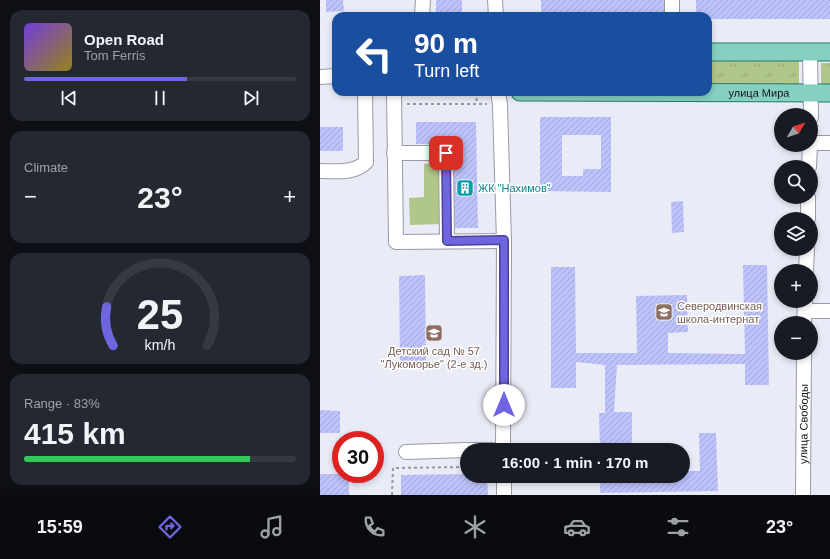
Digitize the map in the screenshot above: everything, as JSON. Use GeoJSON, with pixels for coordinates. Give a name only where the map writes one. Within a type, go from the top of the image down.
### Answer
{"type":"FeatureCollection","features":[{"type":"Feature","properties":{"kind":"main road"},"geometry":{"type":"LineString","coordinates":[[712,52],[830,52]]}},
{"type":"Feature","properties":{"kind":"main road","name":"улица Мира"},"geometry":{"type":"LineString","coordinates":[[712,93],[830,93]]}},
{"type":"Feature","properties":{"kind":"street"},"geometry":{"type":"LineString","coordinates":[[422,0],[422,12]]}},
{"type":"Feature","properties":{"kind":"street"},"geometry":{"type":"LineString","coordinates":[[495,0],[496,12]]}},
{"type":"Feature","properties":{"kind":"street"},"geometry":{"type":"LineString","coordinates":[[672,0],[672,12]]}},
{"type":"Feature","properties":{"kind":"street"},"geometry":{"type":"LineString","coordinates":[[810,52],[811,108]]}},
{"type":"Feature","properties":{"kind":"street"},"geometry":{"type":"LineString","coordinates":[[320,77],[332,76]]}},
{"type":"Feature","properties":{"kind":"street"},"geometry":{"type":"LineString","coordinates":[[320,171],[352,170],[360,168],[366,162],[365,96]]}},
{"type":"Feature","properties":{"kind":"street"},"geometry":{"type":"LineString","coordinates":[[499,96],[504,240],[504,443]]}},
{"type":"Feature","properties":{"kind":"street"},"geometry":{"type":"LineString","coordinates":[[394,98],[396,242],[504,240]]}},
{"type":"Feature","properties":{"kind":"street"},"geometry":{"type":"LineString","coordinates":[[818,144],[830,143]]}},
{"type":"Feature","properties":{"kind":"street"},"geometry":{"type":"LineString","coordinates":[[394,153],[446,153],[447,241]]}},
{"type":"Feature","properties":{"kind":"street"},"geometry":{"type":"LineString","coordinates":[[805,312],[830,311]]}},
{"type":"Feature","properties":{"kind":"street","name":"улица Свободы"},"geometry":{"type":"LineString","coordinates":[[803,495],[804,360]]}},
{"type":"Feature","properties":{"kind":"street"},"geometry":{"type":"LineString","coordinates":[[406,452],[460,450]]}},
{"type":"Feature","properties":{"kind":"street"},"geometry":{"type":"LineString","coordinates":[[504,483],[504,495]]}},
{"type":"Feature","properties":{"kind":"path"},"geometry":{"type":"LineString","coordinates":[[476,96],[477,104]]}},
{"type":"Feature","properties":{"kind":"path"},"geometry":{"type":"LineString","coordinates":[[394,98],[489,104]]}},
{"type":"Feature","properties":{"kind":"path"},"geometry":{"type":"LineString","coordinates":[[392,495],[393,468],[460,467]]}},
{"type":"Feature","properties":{"kind":"green space"},"geometry":{"type":"Polygon","coordinates":[[[712,61],[799,61],[799,86],[712,86],[712,61]]]}},
{"type":"Feature","properties":{"kind":"green space"},"geometry":{"type":"Polygon","coordinates":[[[821,63],[830,63],[830,93],[821,94],[821,63]]]}},
{"type":"Feature","properties":{"kind":"green space"},"geometry":{"type":"Polygon","coordinates":[[[441,163],[442,224],[410,225],[409,198],[424,197],[424,164],[441,163]]]}},
{"type":"Feature","properties":{"kind":"building"},"geometry":{"type":"Polygon","coordinates":[[[326,0],[343,0],[344,11],[326,12],[326,0]]]}},
{"type":"Feature","properties":{"kind":"building"},"geometry":{"type":"Polygon","coordinates":[[[436,0],[462,0],[462,12],[436,12],[436,0]]]}},
{"type":"Feature","properties":{"kind":"building"},"geometry":{"type":"Polygon","coordinates":[[[541,0],[664,0],[664,12],[541,12],[541,0]]]}},
{"type":"Feature","properties":{"kind":"building"},"geometry":{"type":"Polygon","coordinates":[[[696,0],[830,0],[830,19],[712,19],[712,12],[696,12],[696,0]]]}},
{"type":"Feature","properties":{"kind":"building"},"geometry":{"type":"Polygon","coordinates":[[[540,117],[611,117],[611,192],[540,191],[540,117]],[[562,135],[562,176],[583,176],[583,169],[601,169],[601,135],[562,135]]]}},
{"type":"Feature","properties":{"kind":"building","name":"ЖК \"Нахимов\""},"geometry":{"type":"Polygon","coordinates":[[[416,122],[476,122],[478,228],[455,228],[453,149],[451,146],[446,144],[416,144],[416,122]]]}},
{"type":"Feature","properties":{"kind":"building"},"geometry":{"type":"Polygon","coordinates":[[[320,127],[343,127],[343,151],[320,151],[320,127]]]}},
{"type":"Feature","properties":{"kind":"building"},"geometry":{"type":"Polygon","coordinates":[[[683,201],[684,232],[672,233],[671,202],[683,201]]]}},
{"type":"Feature","properties":{"kind":"building"},"geometry":{"type":"Polygon","coordinates":[[[743,265],[767,265],[769,385],[745,385],[745,364],[617,365],[614,412],[632,412],[632,443],[600,443],[599,413],[605,413],[605,365],[576,362],[576,388],[551,388],[551,267],[575,267],[576,353],[637,353],[636,296],[687,295],[688,332],[668,333],[668,353],[745,354],[743,265]]]}},
{"type":"Feature","properties":{"kind":"building"},"geometry":{"type":"Polygon","coordinates":[[[425,275],[426,364],[400,364],[399,276],[425,275]]]}},
{"type":"Feature","properties":{"kind":"building"},"geometry":{"type":"Polygon","coordinates":[[[320,410],[340,411],[340,431],[320,433],[320,410]]]}},
{"type":"Feature","properties":{"kind":"building"},"geometry":{"type":"Polygon","coordinates":[[[699,433],[716,433],[718,491],[600,493],[600,483],[690,483],[690,471],[700,471],[699,433]]]}},
{"type":"Feature","properties":{"kind":"building"},"geometry":{"type":"Polygon","coordinates":[[[320,474],[332,474],[332,483],[349,483],[349,495],[320,495],[320,474]]]}},
{"type":"Feature","properties":{"kind":"building"},"geometry":{"type":"Polygon","coordinates":[[[460,474],[460,483],[487,483],[488,495],[401,495],[401,475],[460,474]]]}},
{"type":"Feature","properties":{"kind":"place","name":"ЖК \"Нахимов\""},"geometry":{"type":"Point","coordinates":[465,188]}},
{"type":"Feature","properties":{"kind":"place","name":"Северодвинская школа-интернат"},"geometry":{"type":"Point","coordinates":[664,312]}},
{"type":"Feature","properties":{"kind":"place","name":"Детский сад № 57 \"Лукоморье\" (2-е зд.)"},"geometry":{"type":"Point","coordinates":[434,333]}},
{"type":"Feature","properties":{"kind":"route"},"geometry":{"type":"LineString","coordinates":[[446,153],[447,241],[504,240],[504,405]]}}]}
